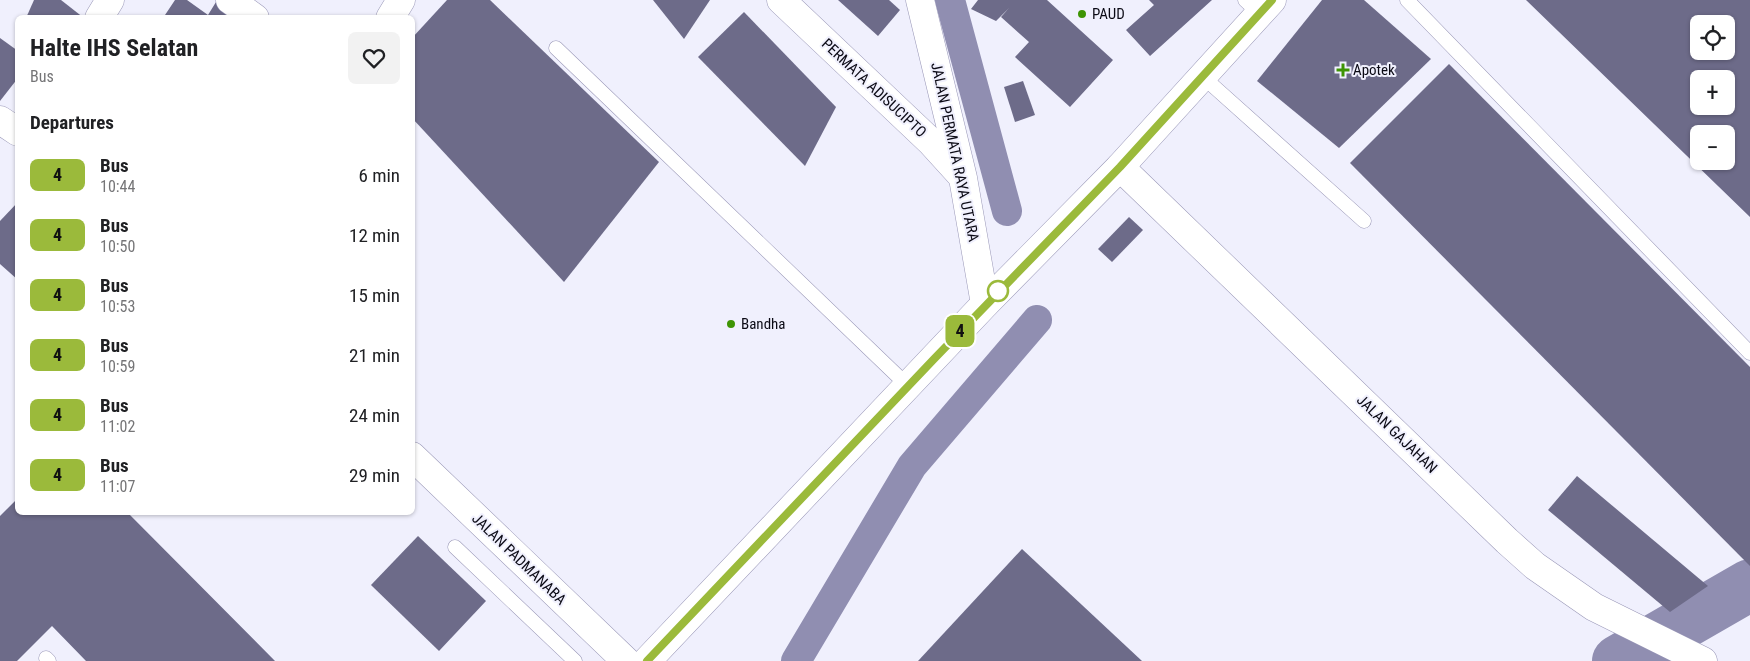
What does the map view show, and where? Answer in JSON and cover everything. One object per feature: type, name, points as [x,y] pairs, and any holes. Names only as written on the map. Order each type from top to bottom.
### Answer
[{"type":"main road","points":[[101,15],[110,0]]},
{"type":"main road","points":[[230,0],[251,15]]},
{"type":"main road","points":[[392,15],[401,0]]},
{"type":"main road","name":"PERMATA ADISUCIPTO","points":[[781,0],[931,142],[964,178]]},
{"type":"main road","name":"JALAN PERMATA RAYA UTARA","points":[[920,0],[964,178],[986,304]]},
{"type":"main road","points":[[647,661],[986,304],[1120,167],[1202,76],[1259,4]]},
{"type":"main road","points":[[0,120],[15,130]]},
{"type":"main road","name":"JALAN GAJAHAN","points":[[1120,167],[1506,541],[1570,591],[1632,626],[1693,656]]},
{"type":"main road","name":"JALAN PADMANABA","points":[[415,459],[626,661]]},
{"type":"lane","points":[[1406,0],[1750,353]]},
{"type":"lane","points":[[556,48],[908,386]]},
{"type":"lane","points":[[1202,76],[1364,221]]},
{"type":"lane","points":[[455,547],[575,661]]},
{"type":"building","points":[[34,0],[61,0],[80,15],[27,15]]},
{"type":"building","points":[[175,0],[187,0],[208,15],[165,15]]},
{"type":"building","points":[[447,0],[490,0],[659,162],[564,282],[415,121],[415,35]]},
{"type":"building","points":[[653,0],[710,0],[684,39]]},
{"type":"building","points":[[838,0],[889,0],[900,10],[878,36]]},
{"type":"building","points":[[978,0],[1047,0],[1113,60],[1070,107],[1015,57],[1029,42],[1001,17],[1009,8],[996,21],[971,9]]},
{"type":"building","points":[[1149,0],[1212,0],[1150,56],[1126,30],[1154,5]]},
{"type":"building","name":"Apotek","points":[[1322,0],[1364,0],[1431,59],[1339,148],[1257,81]]},
{"type":"building","points":[[1526,0],[1750,0],[1750,217],[1701,170],[1735,170],[1735,125],[1690,125],[1690,159]]},
{"type":"building","points":[[216,2],[235,15],[208,15]]},
{"type":"building","points":[[744,12],[836,107],[805,166],[698,57]]},
{"type":"building","points":[[0,38],[15,49],[15,82],[0,101]]},
{"type":"building","points":[[1449,64],[1750,367],[1750,566],[1350,163]]},
{"type":"building","points":[[1023,81],[1035,115],[1015,122],[1004,87]]},
{"type":"building","points":[[15,205],[15,277],[0,264],[0,221]]},
{"type":"building","points":[[1129,217],[1143,230],[1112,262],[1098,249]]},
{"type":"building","points":[[1577,476],[1708,586],[1670,612],[1548,510]]},
{"type":"building","points":[[15,501],[15,515],[130,515],[275,661],[86,661],[52,626],[17,661],[0,661],[0,516]]},
{"type":"building","points":[[418,536],[486,601],[439,651],[371,585]]},
{"type":"building","points":[[1022,549],[1142,661],[918,661]]},
{"type":"waterway","points":[[950,0],[1007,211]]},
{"type":"waterway","points":[[796,661],[912,466],[1037,320]]},
{"type":"waterway","points":[[1618,661],[1750,585]]},
{"type":"bus line","name":"4","points":[[647,661],[986,304],[1120,167],[1272,0]]},
{"type":"place","name":"PAUD","points":[[1082,14]]},
{"type":"place","name":"Apotek","points":[[1343,70]]},
{"type":"place","name":"Bandha","points":[[731,324]]}]
